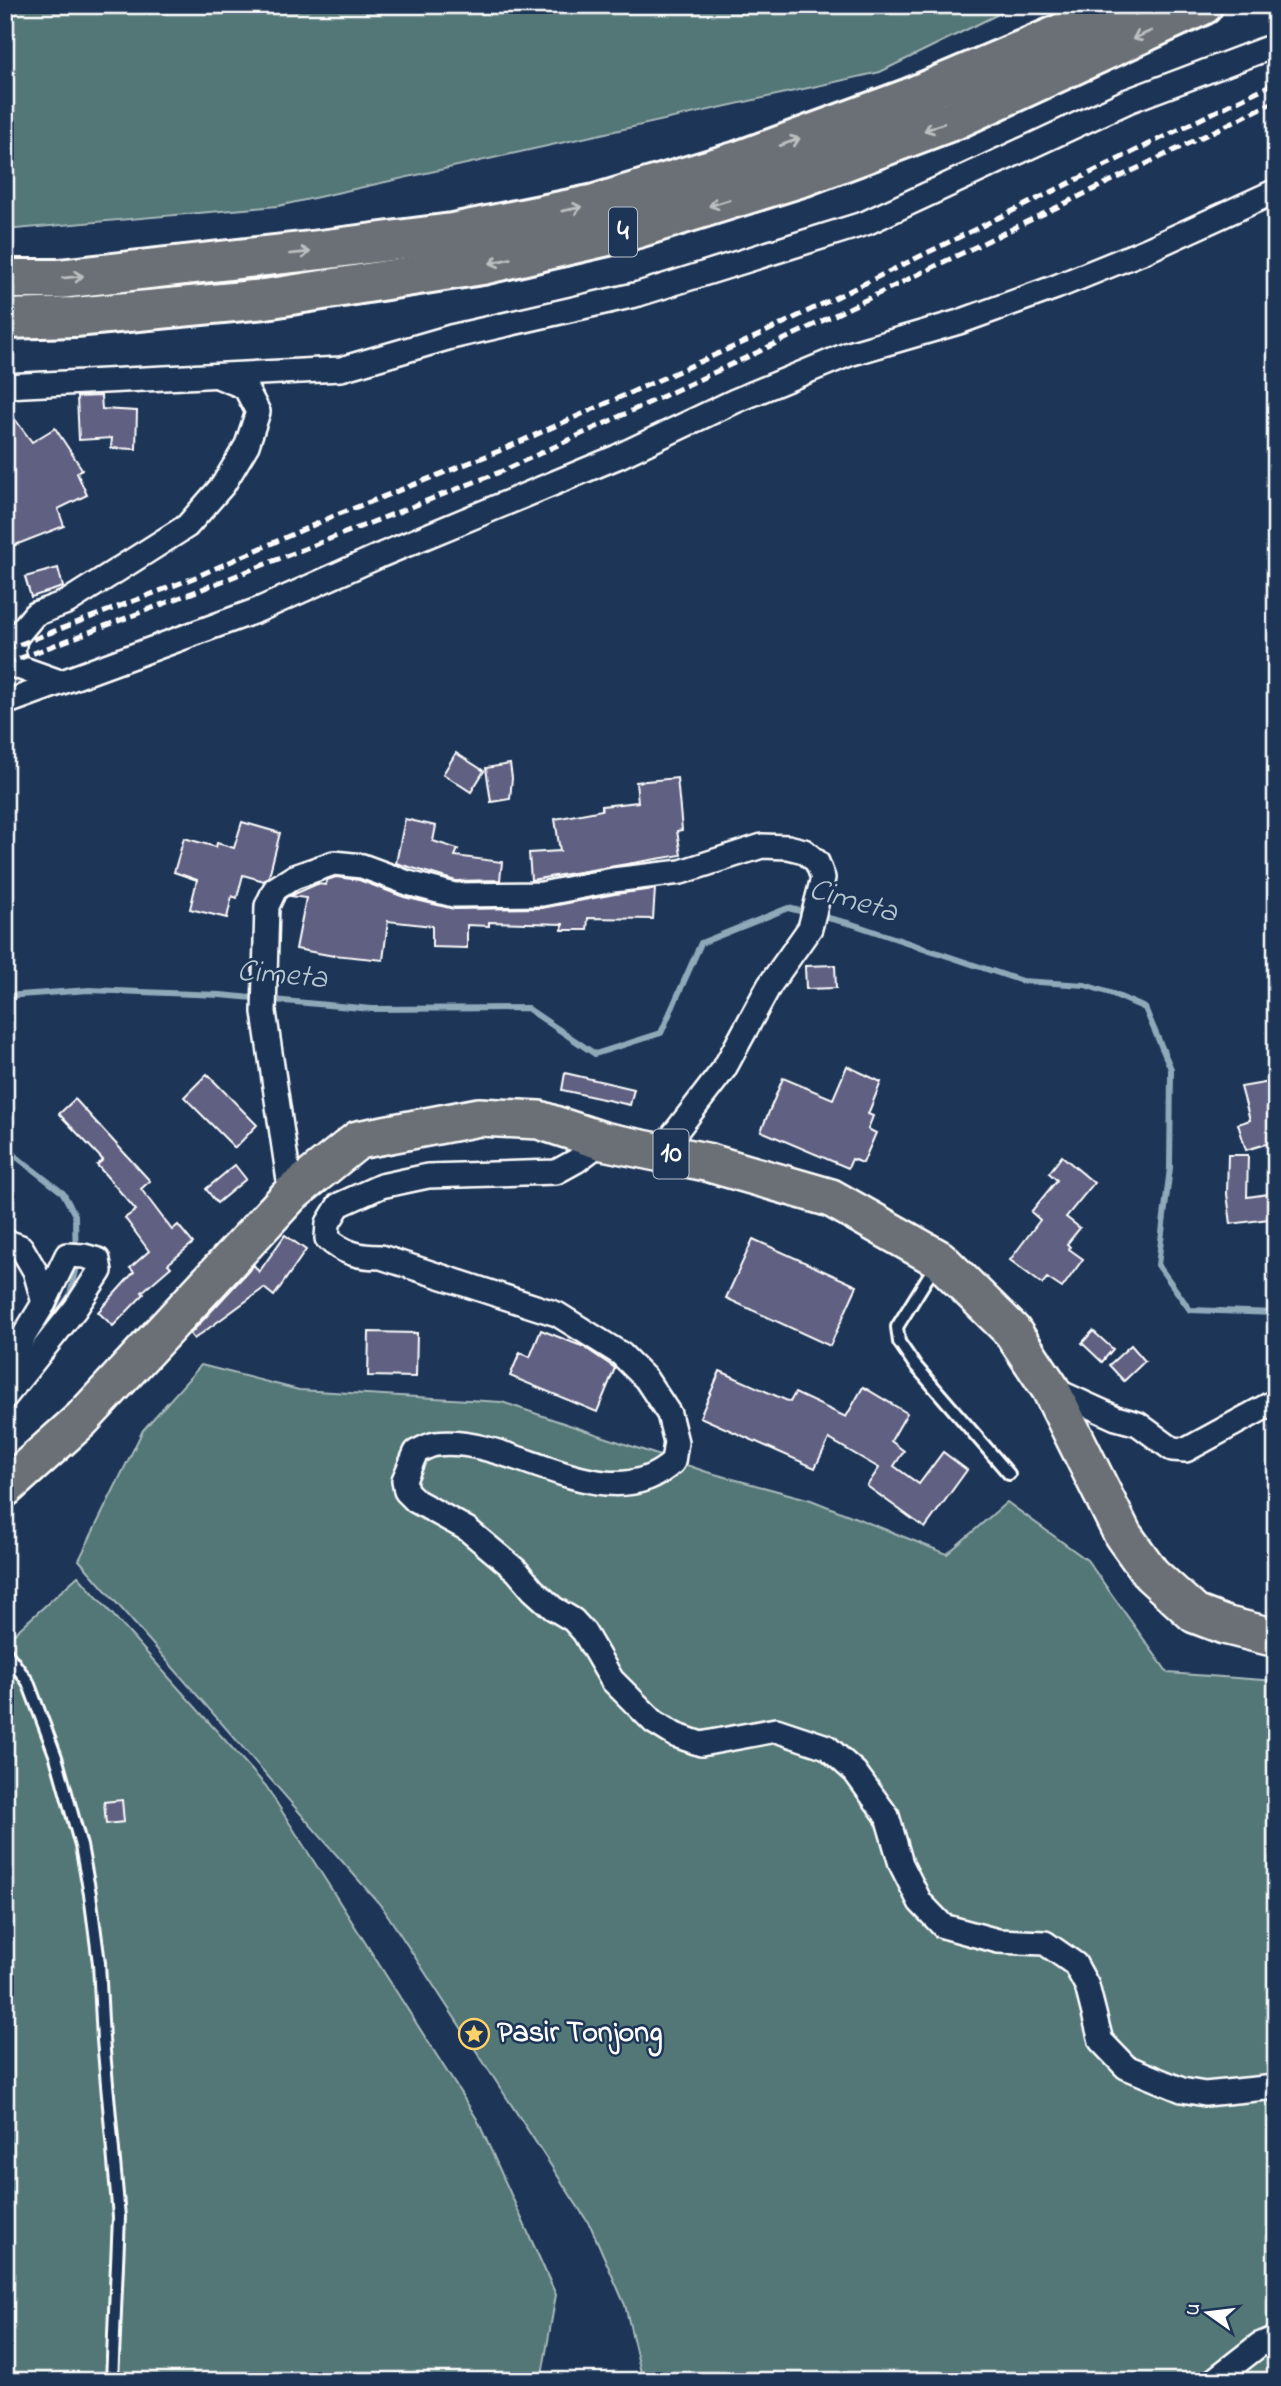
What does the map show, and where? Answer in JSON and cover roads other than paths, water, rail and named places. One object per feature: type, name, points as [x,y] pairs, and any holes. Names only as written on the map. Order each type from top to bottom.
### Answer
[{"type":"highway","name":"4","points":[[5,279],[59,279],[320,250],[452,233],[595,204],[738,161],[907,99],[1056,36],[1119,5]]},
{"type":"highway","name":"4","points":[[5,318],[75,317],[265,299],[482,265],[625,232],[805,176],[954,120],[1203,5]]},
{"type":"highway","name":"10","points":[[5,1488],[82,1419],[291,1194],[358,1140],[479,1117],[539,1120],[603,1141],[706,1162],[831,1198],[939,1259],[1012,1331],[1050,1388],[1123,1535],[1151,1574],[1195,1614],[1224,1625],[1268,1636],[1276,1635]]},
{"type":"street","points":[[5,386],[341,369],[452,337],[639,294],[866,223],[1128,101],[1276,45]]},
{"type":"street","points":[[5,703],[258,610],[379,556],[617,457],[735,401],[849,354],[959,322],[1056,288],[1276,191]]},
{"type":"street","points":[[60,682],[18,667],[13,652],[15,638],[35,614],[67,601],[187,526],[223,485],[247,445],[258,412],[245,387],[217,375]]},
{"type":"street","points":[[291,1194],[264,1012],[267,906],[275,889],[294,877],[334,863],[362,866],[408,883],[454,895],[542,894],[612,880],[681,872],[762,846],[804,851],[817,862],[822,878],[810,928],[769,986],[724,1069],[661,1152]]},
{"type":"street","points":[[603,1141],[556,1172],[428,1176],[381,1186],[339,1205],[328,1223],[327,1238],[337,1247],[359,1257],[382,1257],[556,1314],[621,1354],[646,1379],[668,1414],[676,1442],[673,1462],[650,1479],[615,1484],[566,1475],[501,1452],[453,1443],[433,1444],[416,1452],[404,1480],[406,1491],[416,1501],[467,1529],[517,1571],[553,1608],[573,1620],[584,1632],[612,1680],[654,1722],[675,1735],[701,1744],[776,1730],[827,1747],[855,1772],[887,1816],[901,1864],[920,1902],[943,1926],[998,1941],[1045,1942],[1074,1964],[1087,1986],[1101,2041],[1126,2067],[1182,2090],[1205,2095],[1276,2087]]},
{"type":"street","points":[[5,1241],[21,1247],[35,1270],[44,1303]]},
{"type":"street","points":[[5,1367],[75,1255],[98,1260],[100,1271],[75,1309],[5,1397]]},
{"type":"street","points":[[1050,1388],[1116,1418],[1139,1424],[1172,1449],[1186,1450],[1276,1401]]},
{"type":"street","points":[[1213,2381],[1259,2345],[1276,2338]]},
{"type":"lane","points":[[939,1259],[897,1326],[899,1342],[914,1364],[1009,1474]]},
{"type":"lane","points":[[5,1651],[28,1682],[56,1757],[81,1846],[90,1894],[99,1963],[119,2217],[112,2381]]},
{"type":"waterway","name":"Cimeta","points":[[5,996],[89,990],[220,995],[372,1009],[527,1008],[595,1054],[661,1033],[701,943],[788,908],[852,924],[1022,981],[1085,985],[1145,1008],[1171,1069],[1170,1168],[1158,1265],[1190,1310],[1276,1313]]},
{"type":"waterway","name":"Cimeta","points":[[5,1148],[63,1193],[75,1215],[76,1271],[70,1295],[53,1319]]},
{"type":"railway","points":[[5,650],[191,579],[334,516],[499,451],[751,339],[1276,82]]},
{"type":"railway","points":[[5,664],[500,472],[756,353],[1276,101]]},
{"type":"place","name":"Pasir Tonjong","points":[[474,2034]]}]
